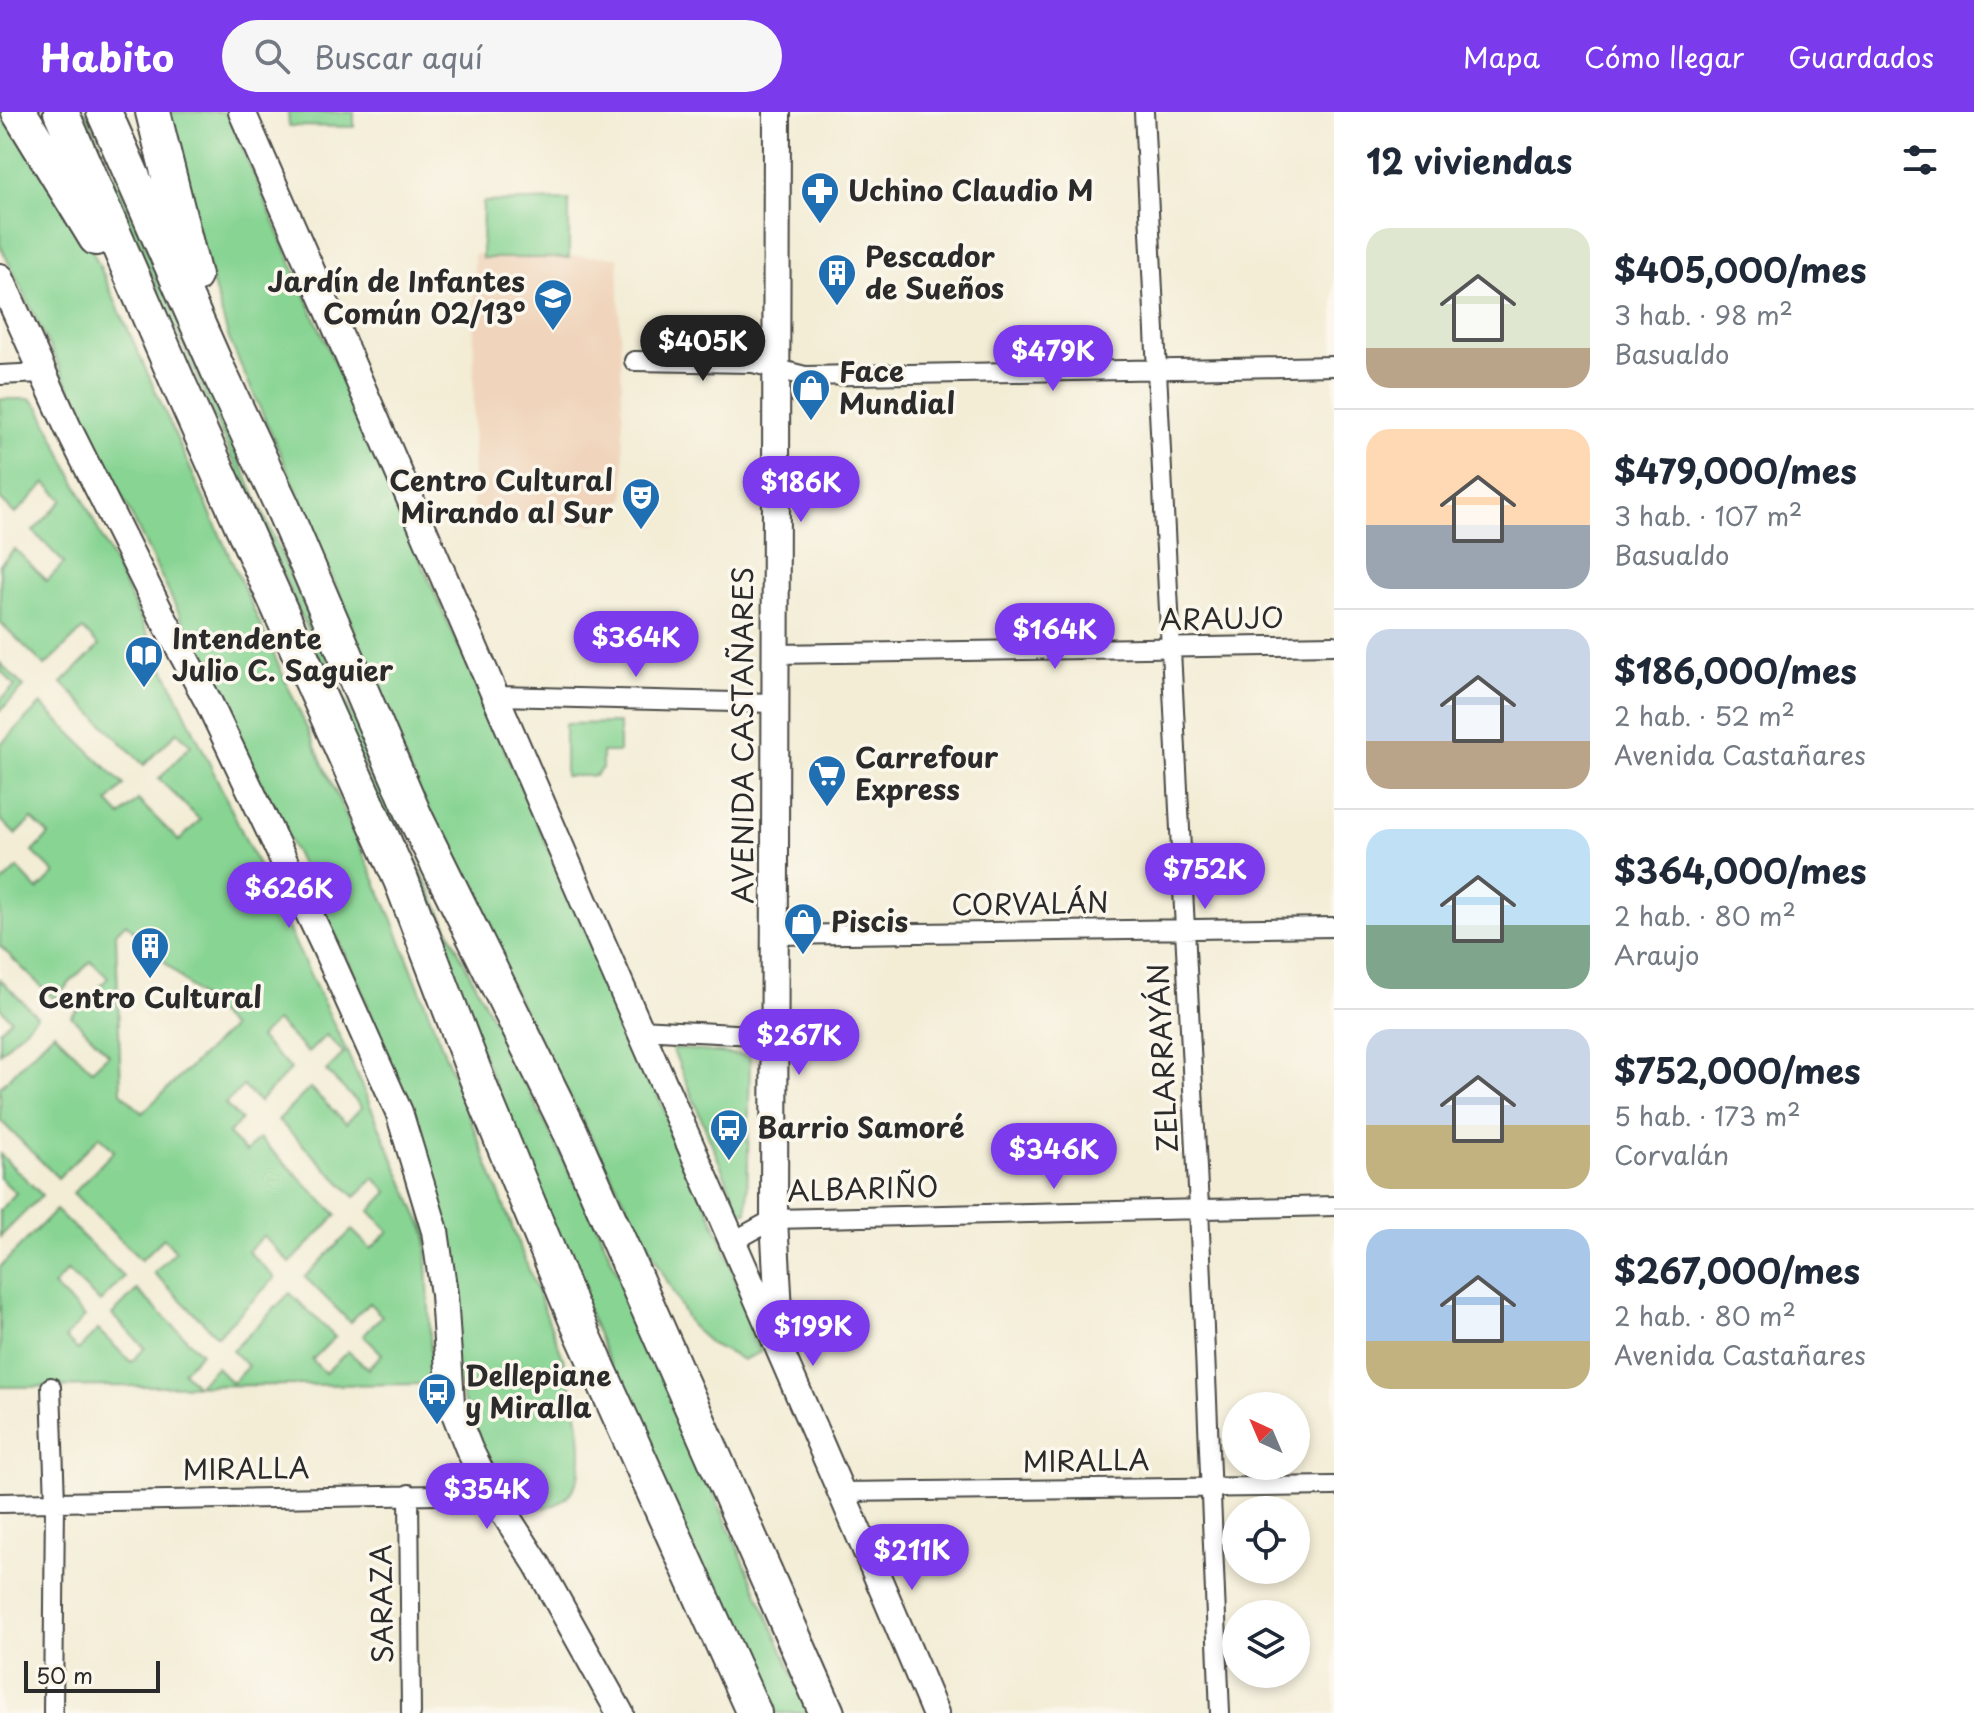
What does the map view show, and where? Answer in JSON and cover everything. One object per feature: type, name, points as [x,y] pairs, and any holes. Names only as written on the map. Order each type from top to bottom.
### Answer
[{"type":"highway","points":[[19,112],[177,380]]},
{"type":"highway","points":[[61,112],[177,380],[401,880],[482,1092],[576,1319],[754,1713]]},
{"type":"highway","points":[[104,112],[282,506],[415,817],[584,1161],[827,1713]]},
{"type":"highway","points":[[153,112],[218,370]]},
{"type":"street","points":[[242,112],[734,1241],[935,1713]]},
{"type":"street","name":"AVENIDA CASTAÑARES","points":[[777,112],[774,1219],[782,1358]]},
{"type":"street","name":"ZELARRAYÁN","points":[[1144,112],[1199,1208],[1220,1713]]},
{"type":"street","points":[[0,277],[41,373],[216,717],[399,1112],[435,1231],[444,1294],[451,1403],[469,1449],[492,1494],[523,1541],[620,1713]]},
{"type":"street","points":[[634,361],[753,363],[805,376],[1334,366]]},
{"type":"street","points":[[0,375],[41,373]]},
{"type":"street","name":"ARAUJO","points":[[776,654],[1334,645]]},
{"type":"street","points":[[495,696],[776,703]]},
{"type":"street","name":"CORVALÁN","points":[[775,935],[1334,927]]},
{"type":"street","points":[[640,1029],[774,1036]]},
{"type":"street","name":"ALBARIÑO","points":[[734,1241],[774,1219],[1334,1206]]},
{"type":"street","points":[[51,1387],[55,1502],[53,1713]]},
{"type":"street","name":"MIRALLA","points":[[840,1492],[1334,1486]]},
{"type":"street","name":"SARAZA","points":[[409,1494],[411,1713]]},
{"type":"street","name":"MIRALLA","points":[[0,1503],[492,1494]]},
{"type":"shaded area","points":[[474,254],[618,257],[625,499],[608,507],[600,524],[473,522]]},
{"type":"green space","points":[[0,112],[10,112],[90,245],[392,918],[562,1355],[573,1395],[581,1445],[580,1468],[574,1488],[561,1502],[533,1508],[509,1498],[498,1484],[470,1420],[456,1376],[392,1067],[361,988],[0,245]]},
{"type":"green space","points":[[80,112],[86,112],[415,858],[598,1228],[810,1713],[766,1713],[617,1381],[308,631]]},
{"type":"green space","points":[[163,112],[227,112],[376,460],[722,1240],[761,1352],[743,1360],[711,1344],[691,1326],[453,877],[301,500],[229,339]]},
{"type":"green space","points":[[288,112],[354,112],[354,127],[289,126]]},
{"type":"green space","points":[[569,200],[569,258],[482,258],[483,202]]},
{"type":"green space","points":[[0,399],[31,399],[40,408],[347,1052],[426,1234],[432,1384],[197,1386],[216,1367],[232,1383],[248,1366],[232,1351],[290,1293],[335,1337],[312,1360],[325,1373],[348,1351],[368,1369],[382,1354],[363,1335],[382,1316],[369,1303],[350,1322],[305,1277],[352,1230],[371,1249],[389,1231],[370,1211],[388,1192],[374,1178],[355,1197],[278,1120],[310,1088],[346,1123],[362,1107],[326,1071],[344,1053],[326,1035],[308,1053],[276,1021],[259,1038],[291,1069],[259,1102],[243,1086],[225,1104],[241,1120],[228,1134],[246,1152],[259,1138],[337,1215],[290,1263],[263,1236],[248,1251],[275,1278],[217,1336],[154,1273],[176,1251],[164,1238],[141,1260],[73,1193],[114,1151],[100,1136],[58,1178],[0,1120],[0,1087],[54,1032],[92,1070],[109,1054],[71,1016],[108,978],[91,961],[54,999],[0,946],[0,885],[17,868],[38,890],[55,873],[33,852],[49,835],[32,819],[16,835],[0,819],[0,745],[41,704],[124,785],[108,802],[121,816],[138,800],[179,841],[200,820],[159,779],[191,745],[177,732],[144,765],[62,683],[99,646],[83,629],[45,666],[0,622],[0,564],[15,549],[47,581],[64,563],[33,531],[63,500],[46,483],[15,514],[0,499]],"holes":[[[126,923],[231,1028],[142,1113],[121,1092],[116,933]]]},
{"type":"green space","points":[[0,663],[24,687],[0,711],[0,700],[15,686],[0,670]]},
{"type":"green space","points":[[619,723],[619,752],[602,752],[602,768],[595,776],[565,776],[565,724]]},
{"type":"green space","points":[[0,979],[37,1016],[0,1053],[0,1030],[11,1019],[0,1008]]},
{"type":"green space","points":[[672,1048],[750,1056],[747,1212],[740,1212]]},
{"type":"green space","points":[[0,1154],[42,1195],[0,1237],[0,1210],[16,1193],[0,1178]]},
{"type":"green space","points":[[56,1210],[124,1277],[100,1302],[67,1271],[53,1286],[85,1317],[65,1338],[78,1350],[98,1330],[131,1362],[145,1348],[112,1315],[137,1290],[201,1353],[183,1371],[197,1386],[0,1387],[0,1267]]},
{"type":"place","name":"Uchino Claudio M","points":[[820,225]]},
{"type":"place","name":"Pescador de Sueños","points":[[837,307]]},
{"type":"place","name":"Jardín de Infantes Común 02/13°","points":[[553,332]]},
{"type":"place","name":"Face Mundial","points":[[811,422]]},
{"type":"place","name":"Centro Cultural Mirando al Sur","points":[[641,531]]},
{"type":"place","name":"Intendente Julio C. Saguier","points":[[144,689]]},
{"type":"place","name":"Carrefour Express","points":[[827,808]]},
{"type":"place","name":"Piscis","points":[[803,956]]},
{"type":"place","name":"Centro Cultural","points":[[150,980]]},
{"type":"place","name":"Barrio Samoré","points":[[729,1162]]},
{"type":"place","name":"Dellepiane y Miralla","points":[[437,1426]]}]
